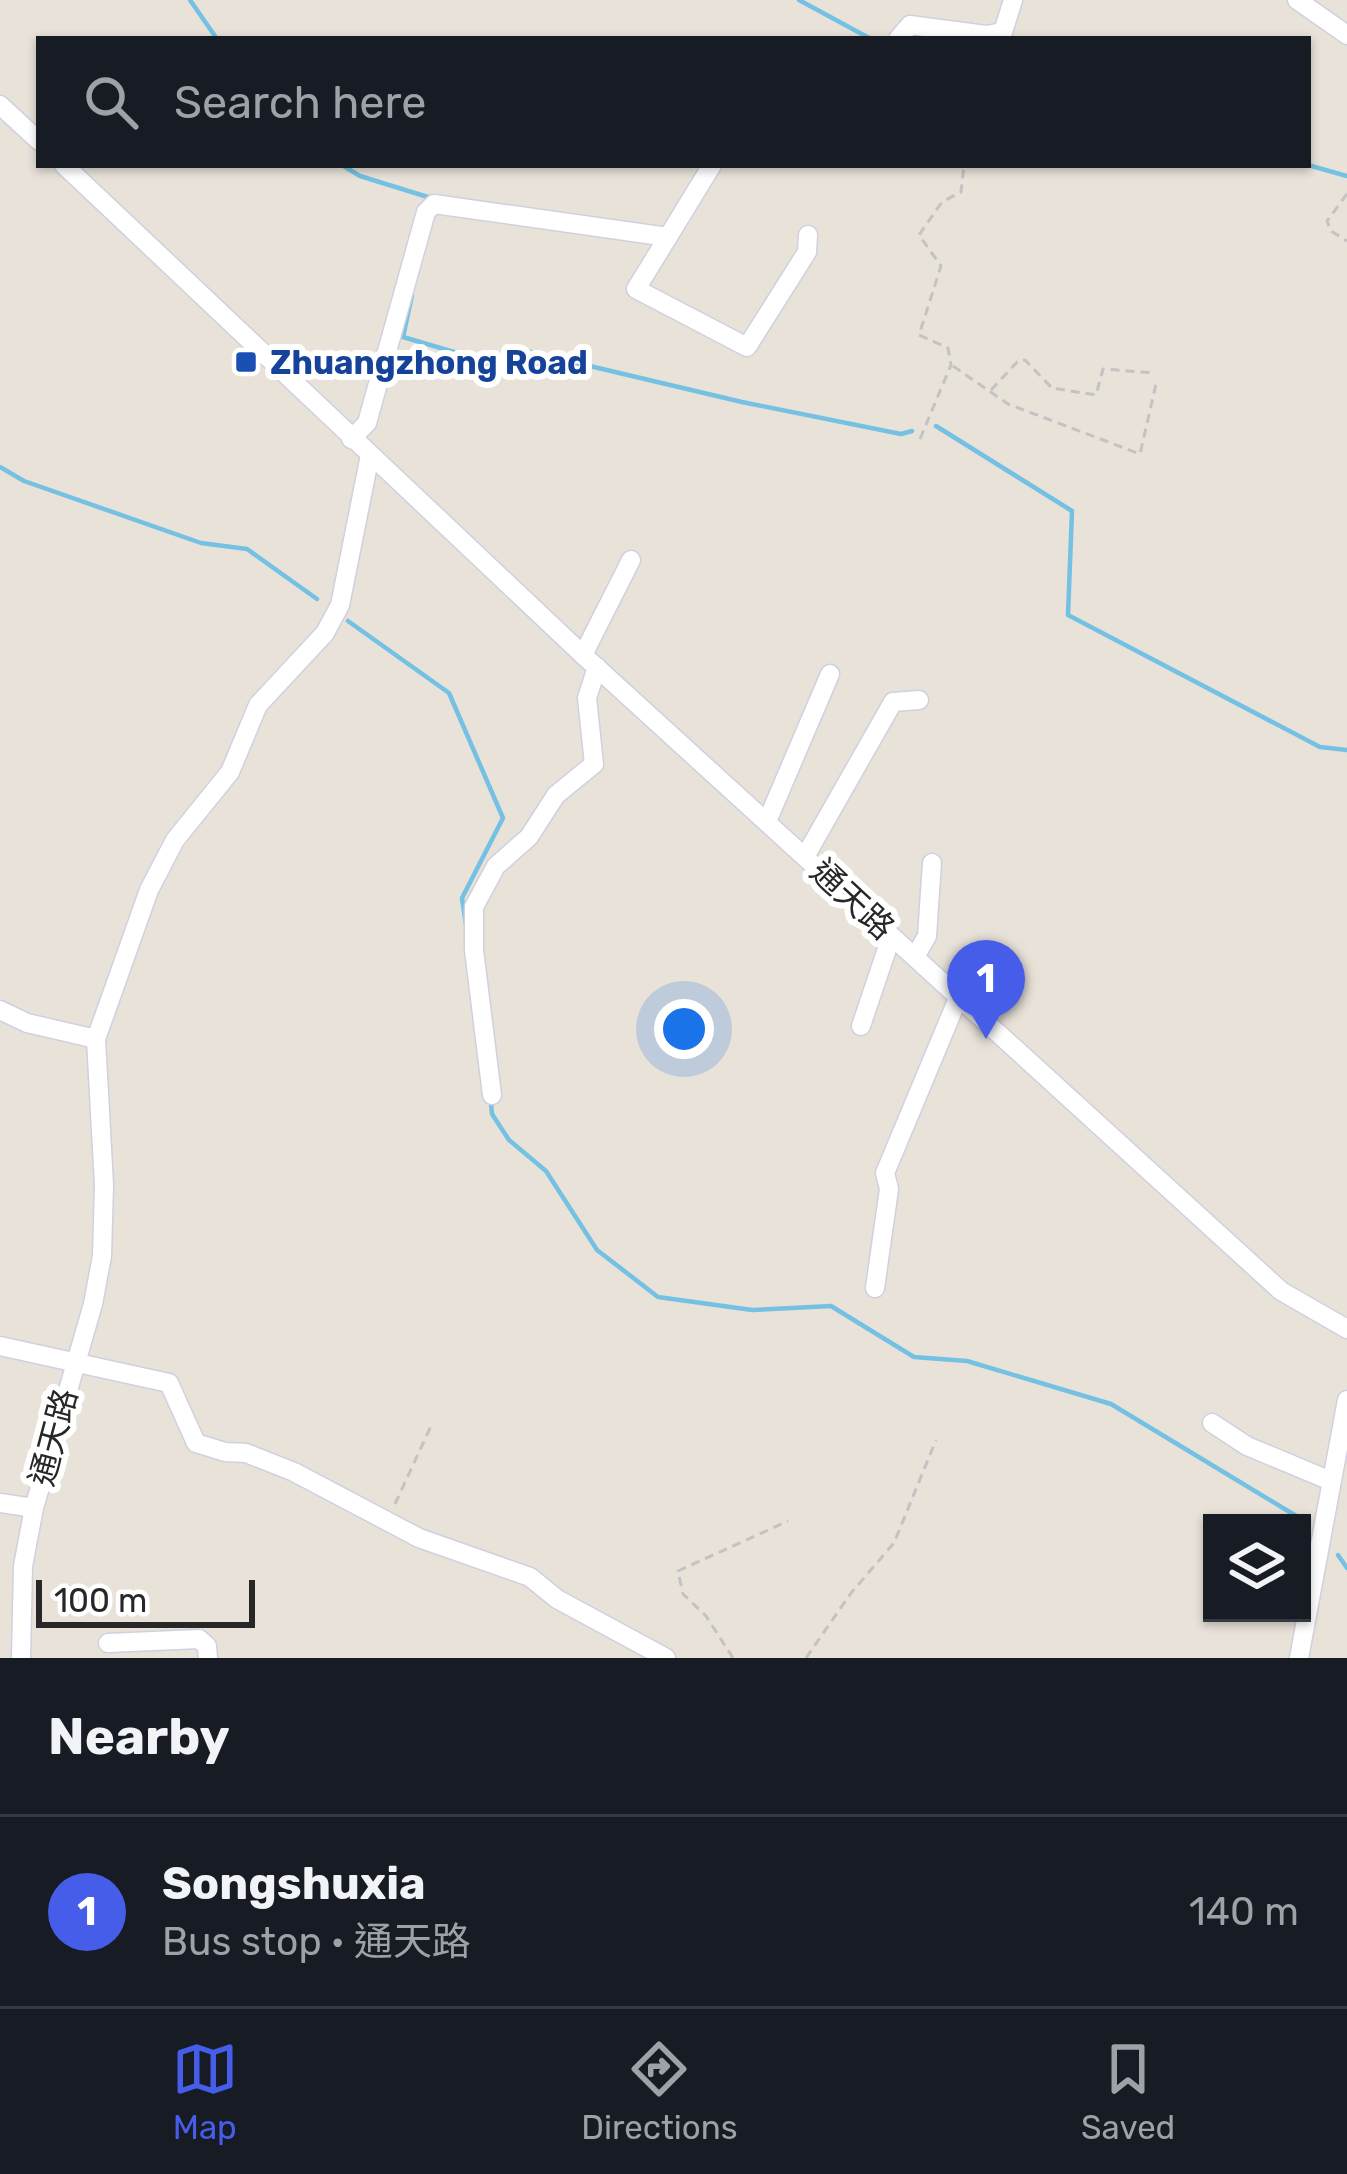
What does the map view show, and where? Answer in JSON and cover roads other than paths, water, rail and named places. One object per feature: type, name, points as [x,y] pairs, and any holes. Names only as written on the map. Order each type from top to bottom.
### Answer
[{"type":"street","points":[[901,36],[910,26],[986,35],[1003,32],[1013,0]]},
{"type":"street","points":[[1297,0],[1347,34]]},
{"type":"street","points":[[1322,19],[1334,0]]},
{"type":"street","points":[[0,104],[36,138]]},
{"type":"street","name":"通天路","points":[[67,168],[590,661],[1281,1291],[1347,1329]]},
{"type":"street","points":[[710,168],[636,289],[747,346],[807,252],[808,235]]},
{"type":"street","points":[[351,439],[368,423],[426,212],[434,204],[668,237]]},
{"type":"street","name":"通天路","points":[[21,1658],[22,1566],[102,1256],[104,1185],[96,1039],[149,890],[175,840],[230,772],[257,705],[325,633],[340,605],[370,455]]},
{"type":"street","points":[[492,1096],[475,950],[475,907],[496,866],[529,837],[556,795],[594,764],[587,698],[590,661],[631,560]]},
{"type":"street","points":[[768,819],[830,674]]},
{"type":"street","points":[[806,854],[893,702],[919,700]]},
{"type":"street","points":[[915,957],[927,936],[932,863]]},
{"type":"street","points":[[862,1026],[888,946],[888,932]]},
{"type":"street","points":[[875,1288],[889,1189],[885,1174],[959,996]]},
{"type":"street","points":[[0,1010],[27,1023],[96,1039]]},
{"type":"street","points":[[0,1346],[74,1360]]},
{"type":"street","name":"通天路","points":[[74,1360],[169,1383],[196,1443],[246,1453],[294,1472],[387,1522],[530,1577],[557,1599],[666,1658]]},
{"type":"street","points":[[1299,1658],[1347,1400]]},
{"type":"street","points":[[1212,1423],[1247,1446],[1330,1481]]},
{"type":"street","points":[[0,1502],[34,1508]]},
{"type":"street","points":[[108,1643],[199,1639],[207,1646],[208,1658]]},
{"type":"waterway","points":[[190,0],[215,36]]},
{"type":"waterway","points":[[799,0],[865,36]]},
{"type":"waterway","points":[[1311,166],[1347,176]]},
{"type":"waterway","points":[[347,168],[431,198]]},
{"type":"waterway","points":[[412,295],[403,337],[512,369],[522,350],[742,402],[901,434],[912,431]]},
{"type":"waterway","points":[[936,426],[1072,511],[1068,615],[1320,747],[1347,750]]},
{"type":"waterway","points":[[0,467],[24,481],[201,543],[247,549],[317,599]]},
{"type":"waterway","points":[[348,621],[449,693],[503,818],[462,898],[466,925]]},
{"type":"waterway","points":[[491,1103],[492,1114],[509,1140],[546,1171],[597,1250],[658,1297],[752,1310],[831,1306],[914,1357],[967,1361],[1111,1404],[1293,1514]]},
{"type":"waterway","points":[[1338,1555],[1347,1568]]},
{"type":"place","name":"Zhuangzhong Road","points":[[246,362]]},
{"type":"place","name":"Songshuxia","points":[[986,1039]]}]
